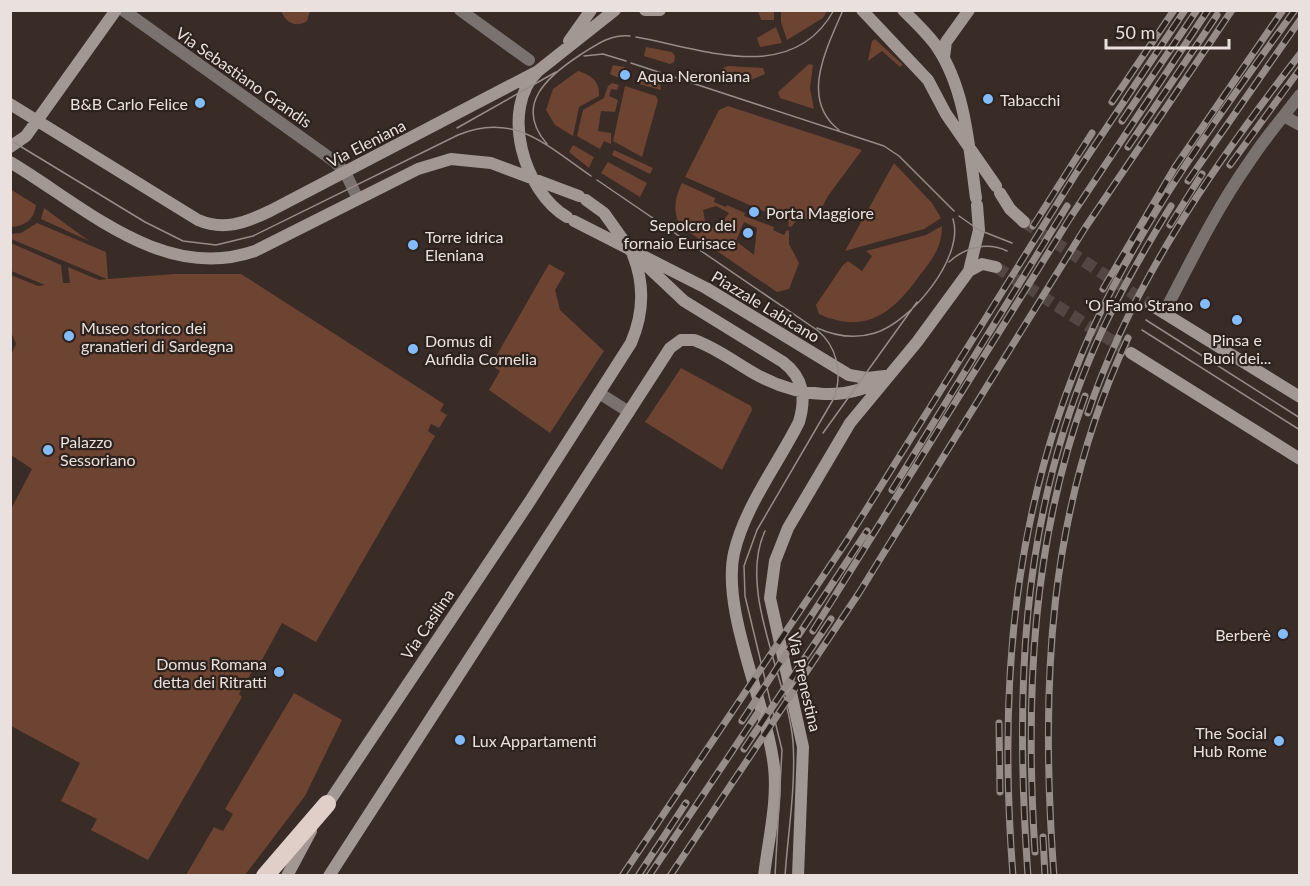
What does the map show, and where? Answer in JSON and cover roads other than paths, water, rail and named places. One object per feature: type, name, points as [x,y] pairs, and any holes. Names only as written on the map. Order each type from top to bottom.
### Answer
[{"type":"highway","points":[[265,876],[327,804]]},
{"type":"main road","points":[[10,147],[23,140],[116,10]]},
{"type":"main road","points":[[561,52],[591,10]]},
{"type":"main road","points":[[538,71],[615,10]]},
{"type":"main road","points":[[645,10],[660,10]]},
{"type":"main road","points":[[862,10],[928,80],[946,114],[1010,209],[1024,222]]},
{"type":"main road","points":[[329,876],[670,348],[686,340],[702,343],[769,381],[803,392],[835,394],[855,392],[887,376],[917,342],[969,271],[979,230],[977,201],[959,98],[944,58],[931,39],[903,10]]},
{"type":"main road","points":[[944,58],[946,42],[969,10]]},
{"type":"main road","name":"Via Eleniana","points":[[36,122],[205,223],[225,226],[244,222],[345,172],[538,71]]},
{"type":"main road","name":"Piazzale Labicano","points":[[538,71],[528,83],[521,110],[522,150],[530,176],[548,204],[570,219],[700,285],[844,372],[861,378],[887,376]]},
{"type":"main road","points":[[10,104],[36,122]]},
{"type":"main road","points":[[10,162],[125,236],[148,246],[205,258],[237,257],[255,251],[427,165],[451,159],[482,160],[530,176]]},
{"type":"main road","name":"Piazzale Labicano","points":[[530,176],[582,198],[609,219],[631,251],[684,301],[787,365],[798,377],[803,392]]},
{"type":"main road","name":"Via Casilina","points":[[287,876],[327,804],[631,343],[641,314],[640,277],[631,251]]},
{"type":"main road","points":[[969,271],[982,264],[996,267]]},
{"type":"main road","points":[[1151,305],[1299,397]]},
{"type":"main road","points":[[1131,353],[1299,459]]},
{"type":"main road","name":"Via Prenestina","points":[[798,876],[803,747],[773,612],[770,592],[773,568],[788,528],[827,460],[850,423],[887,376]]},
{"type":"main road","points":[[764,876],[774,768],[734,596],[732,571],[738,542],[748,516],[799,422],[803,392]]},
{"type":"street","name":"Via Sebastiano Grandis","points":[[123,10],[328,157],[345,172]]},
{"type":"street","points":[[460,10],[529,60]]},
{"type":"street","points":[[1164,313],[1199,243],[1224,201],[1250,160],[1299,95]]},
{"type":"street","points":[[1284,116],[1299,124]]},
{"type":"street","points":[[345,172],[358,199]]},
{"type":"street","points":[[599,393],[628,412]]},
{"type":"tunnel","points":[[1024,222],[1151,305]]},
{"type":"tunnel","points":[[996,267],[1131,353]]},
{"type":"tram line","points":[[636,37],[717,54],[745,57],[771,55],[795,48],[816,33],[834,10]]},
{"type":"tram line","points":[[839,130],[827,118],[820,104],[818,88],[824,56],[843,10]]},
{"type":"tram line","points":[[547,144],[537,130],[533,117],[534,104],[547,82],[568,63],[598,44],[610,38],[630,36]]},
{"type":"tram line","points":[[584,56],[603,54],[626,61]]},
{"type":"tram line","points":[[631,63],[884,146],[899,156],[954,211]]},
{"type":"tram line","points":[[457,128],[556,72]]},
{"type":"tram line","points":[[10,140],[145,222],[183,241],[216,245],[253,236],[458,135],[478,129],[496,127],[529,135],[591,176]]},
{"type":"tram line","points":[[597,180],[817,330],[824,336],[834,352],[838,370],[834,398],[757,530],[744,566],[745,596],[782,750],[775,876]]},
{"type":"tram line","points":[[959,216],[979,230],[1012,243]]},
{"type":"tram line","points":[[817,328],[838,335],[860,336],[889,327],[904,316],[919,302],[943,269],[955,234],[953,219]]},
{"type":"tram line","points":[[949,262],[976,247],[992,247],[1007,251]]},
{"type":"tram line","points":[[823,433],[917,302]]},
{"type":"tram line","points":[[1146,320],[1300,418]]},
{"type":"tram line","points":[[1142,330],[1300,430]]},
{"type":"tram line","points":[[765,531],[758,555],[757,580],[760,608],[789,717],[794,759],[785,876]]},
{"type":"railway","points":[[1112,102],[1174,10]]},
{"type":"railway","points":[[622,876],[846,542],[1077,172],[1185,10]]},
{"type":"railway","points":[[1122,121],[1197,10]]},
{"type":"railway","points":[[813,631],[1070,218],[1208,10]]},
{"type":"railway","points":[[670,876],[859,593],[1085,228],[1232,10]]},
{"type":"railway","points":[[1103,289],[1175,167],[1283,10]]},
{"type":"railway","points":[[1013,876],[1008,734],[1017,596],[1029,528],[1045,461],[1066,394],[1093,328],[1136,245],[1186,164],[1295,10]]},
{"type":"railway","points":[[1128,147],[1217,15]]},
{"type":"railway","points":[[1188,181],[1300,20]]},
{"type":"railway","points":[[1088,413],[1106,364],[1152,270],[1238,137],[1300,54]]},
{"type":"railway","points":[[1230,165],[1300,69]]},
{"type":"railway","points":[[1033,226],[1092,133]]},
{"type":"railway","points":[[1170,225],[1202,174]]},
{"type":"railway","points":[[892,490],[1067,206]]},
{"type":"railway","points":[[1028,876],[1022,743],[1023,678],[1036,549],[1049,485],[1067,421],[1090,358],[1128,280],[1171,206]]},
{"type":"railway","points":[[1054,876],[1048,737],[1055,601],[1065,535],[1080,468],[1101,403],[1128,338]]},
{"type":"railway","points":[[1035,852],[1031,736],[1036,621],[1053,507],[1067,451],[1085,396]]},
{"type":"railway","points":[[742,721],[867,531]]},
{"type":"railway","points":[[744,749],[831,619]]},
{"type":"railway","points":[[649,876],[757,714]]},
{"type":"railway","points":[[999,723],[1000,792]]},
{"type":"railway","points":[[638,876],[686,803]]},
{"type":"railway","points":[[1043,837],[1045,876]]},
{"type":"place","name":"Aqua Neroniana","points":[[625,75]]},
{"type":"place","name":"Tabacchi","points":[[988,99]]},
{"type":"place","name":"B&B Carlo Felice","points":[[200,103]]},
{"type":"place","name":"Porta Maggiore","points":[[754,212]]},
{"type":"place","name":"Sepolcro del fornaio Eurisace","points":[[748,233]]},
{"type":"place","name":"Torre idrica Eleniana","points":[[413,245]]},
{"type":"place","name":"'O Famo Strano","points":[[1205,304]]},
{"type":"place","name":"Pinsa e Buoi dei...","points":[[1237,320]]},
{"type":"place","name":"Museo storico dei granatieri di Sardegna","points":[[69,336]]},
{"type":"place","name":"Domus di Aufidia Cornelia","points":[[413,349]]},
{"type":"place","name":"Palazzo Sessoriano","points":[[48,450]]},
{"type":"place","name":"Berberè","points":[[1283,634]]},
{"type":"place","name":"Domus Romana detta dei Ritratti","points":[[279,672]]},
{"type":"place","name":"Lux Appartamenti","points":[[460,740]]},
{"type":"place","name":"The Social Hub Rome","points":[[1279,741]]}]
